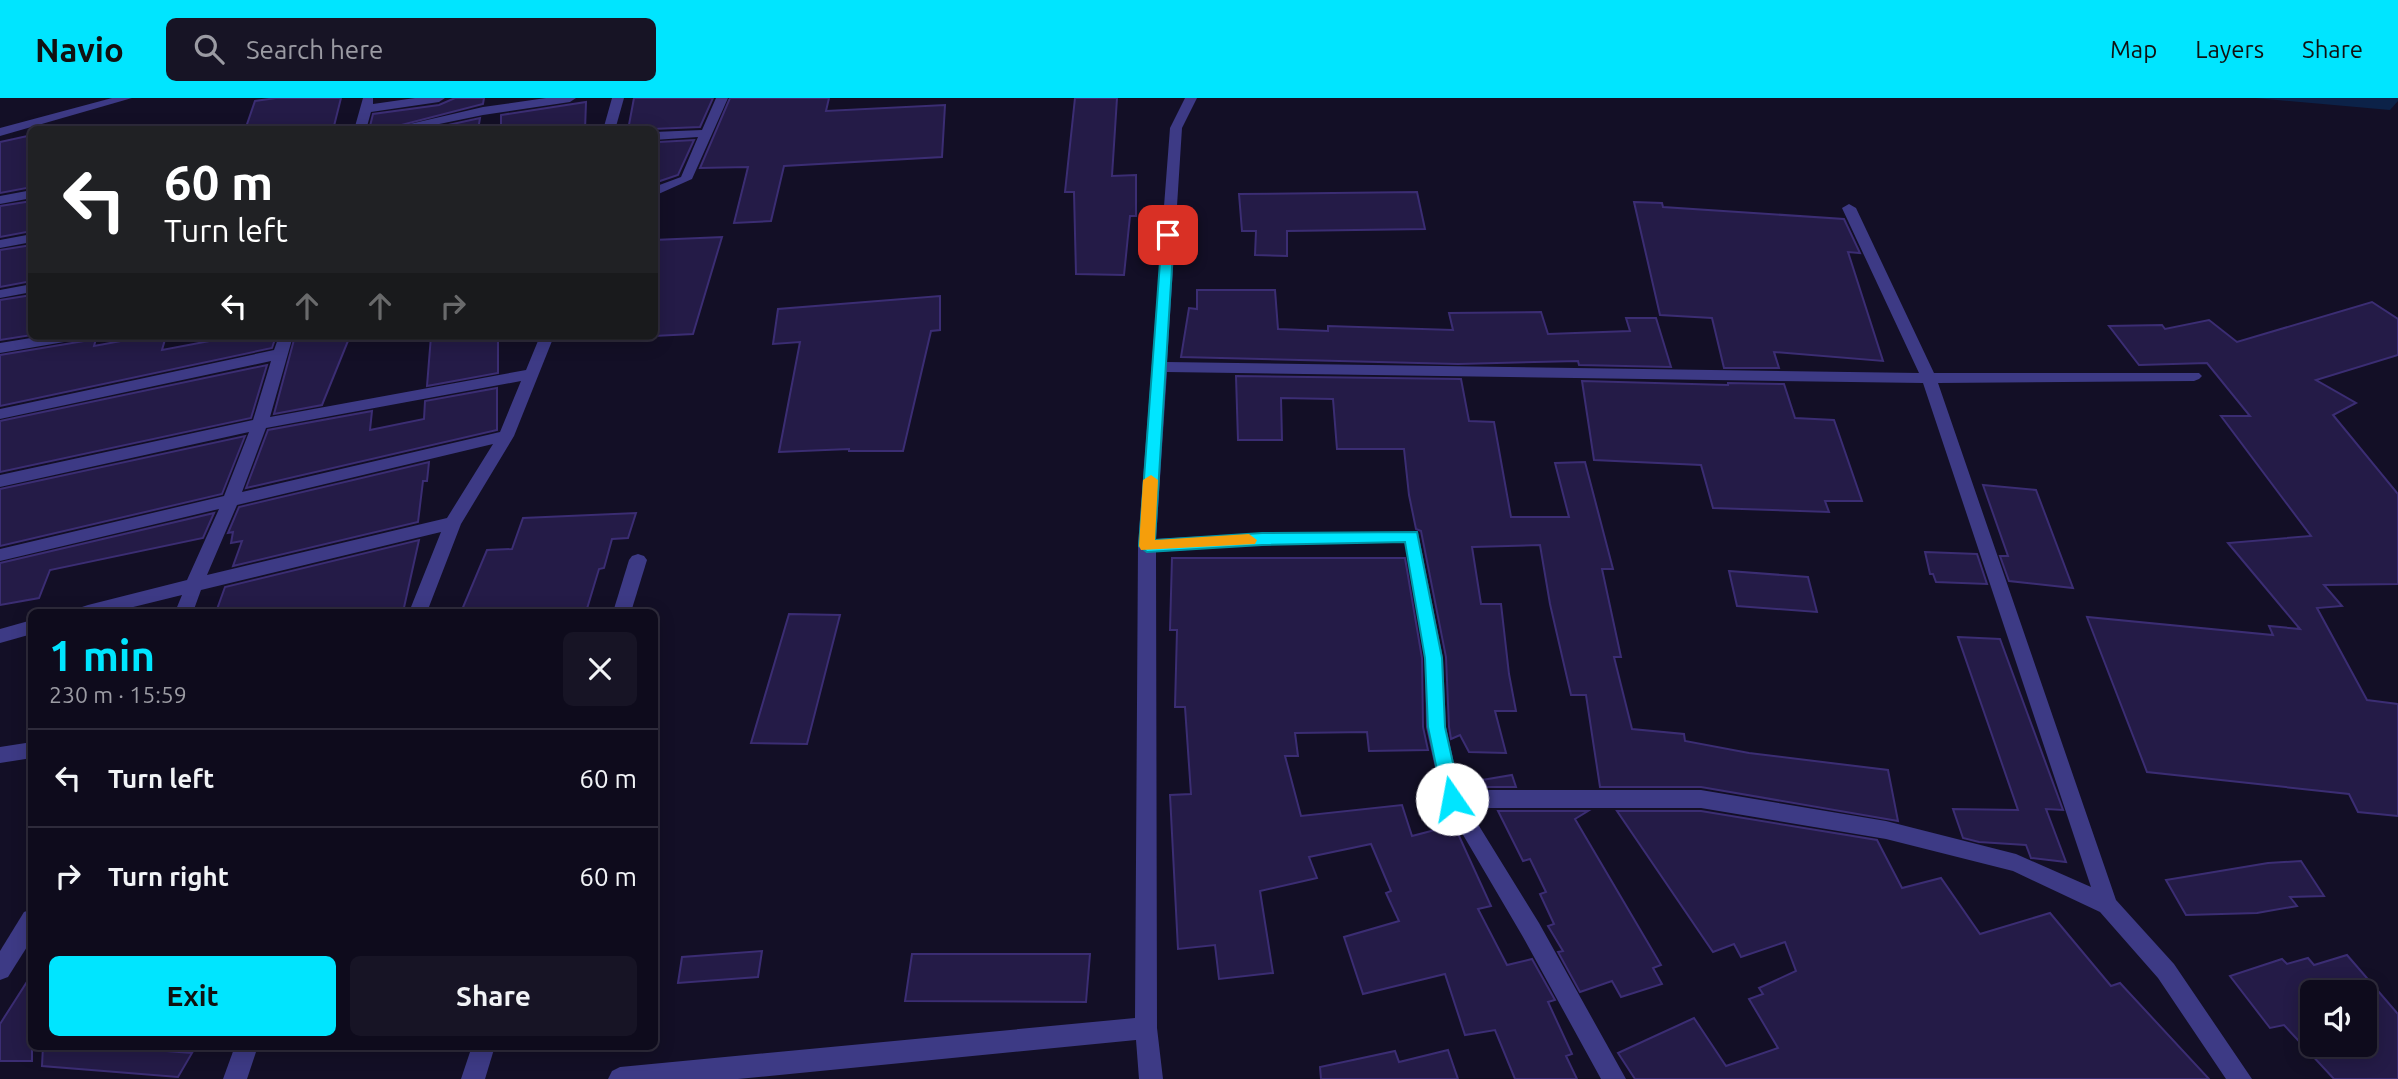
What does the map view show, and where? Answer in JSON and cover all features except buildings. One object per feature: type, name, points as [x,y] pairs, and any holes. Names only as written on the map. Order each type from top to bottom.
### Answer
[{"type":"street","points":[[0,132],[127,98]]},
{"type":"street","points":[[361,126],[367,104],[439,98]]},
{"type":"street","points":[[410,126],[570,98]]},
{"type":"street","points":[[610,126],[618,98]]},
{"type":"street","points":[[658,190],[686,180],[722,98]]},
{"type":"street","points":[[1151,1079],[1146,1027],[1147,546],[1176,128],[1191,98]]},
{"type":"street","points":[[658,136],[706,134]]},
{"type":"street","points":[[0,200],[28,195]]},
{"type":"street","points":[[1849,208],[1928,378],[2107,905],[2166,971],[2240,1079]]},
{"type":"street","points":[[0,244],[28,239]]},
{"type":"street","points":[[0,294],[28,289]]},
{"type":"street","points":[[0,348],[47,340]]},
{"type":"street","points":[[185,609],[260,424],[285,340]]},
{"type":"street","points":[[419,609],[453,523],[506,436],[545,340]]},
{"type":"street","points":[[0,414],[280,354]]},
{"type":"street","points":[[1158,367],[1928,378],[2194,376]]},
{"type":"street","points":[[0,481],[260,424],[530,374]]},
{"type":"street","points":[[0,555],[232,498],[506,436]]},
{"type":"street","points":[[100,609],[453,523]]},
{"type":"street","points":[[1147,546],[1262,539],[1412,536],[1434,658],[1436,727],[1452,799],[1531,930],[1614,1079]]},
{"type":"street","points":[[623,609],[638,560]]},
{"type":"street","points":[[0,636],[28,628]]},
{"type":"street","points":[[0,755],[28,751]]},
{"type":"street","points":[[1452,799],[1701,799],[1886,830],[2015,863],[2107,905]]},
{"type":"street","points":[[0,970],[28,925]]},
{"type":"street","points":[[620,1079],[1146,1027]]},
{"type":"street","points":[[235,1079],[246,1050]]},
{"type":"street","points":[[473,1079],[483,1050]]},
{"type":"water","points":[[2255,98],[2398,98],[2398,101],[2390,110]]},
{"type":"slow traffic","points":[[1151,480],[1147,546],[1249,540]]},
{"type":"route","points":[[1168,235],[1147,546],[1262,539],[1412,536],[1434,658],[1436,727],[1452,799]]}]
